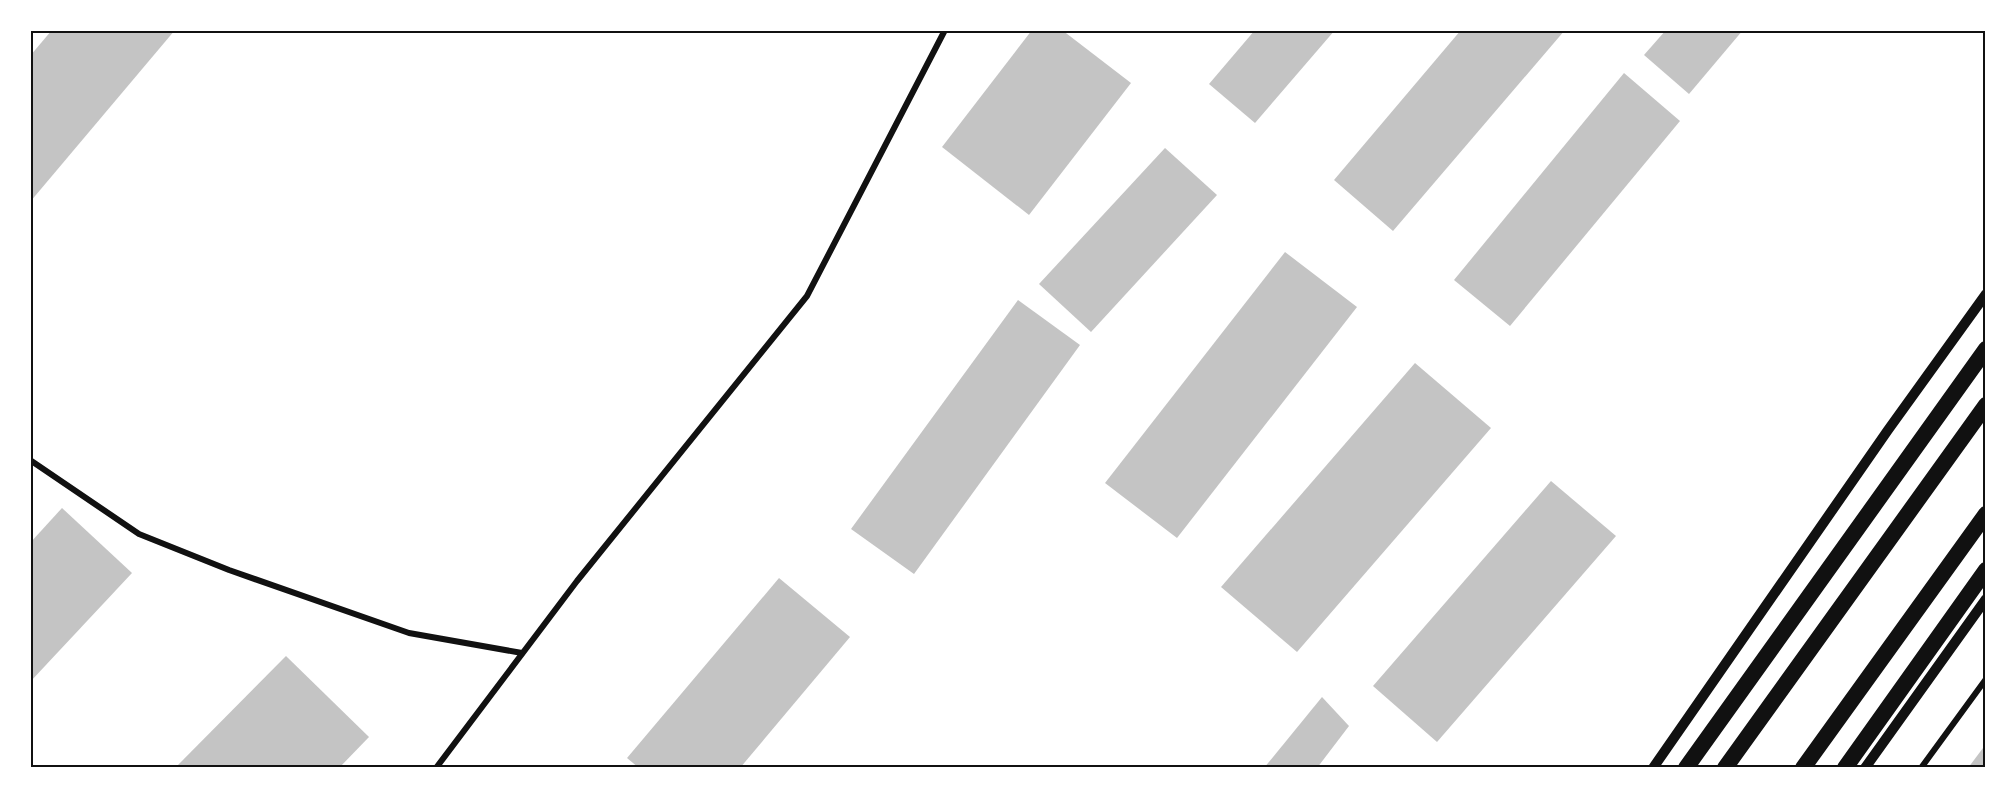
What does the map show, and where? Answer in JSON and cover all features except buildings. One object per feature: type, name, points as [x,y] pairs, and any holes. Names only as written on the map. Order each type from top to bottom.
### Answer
[{"type":"highway","points":[[1686,768],[1986,349]]},
{"type":"highway","points":[[1725,768],[1986,405]]},
{"type":"highway","points":[[1803,768],[1986,514]]},
{"type":"highway","points":[[1845,768],[1986,570]]},
{"type":"street","points":[[436,768],[522,652],[807,296],[945,30]]},
{"type":"street","points":[[1653,768],[1888,430],[1986,294]]},
{"type":"street","points":[[30,460],[138,534],[229,570],[409,633],[522,652]]},
{"type":"street","points":[[1865,768],[1986,599]]},
{"type":"street","points":[[1921,768],[1986,679]]}]
